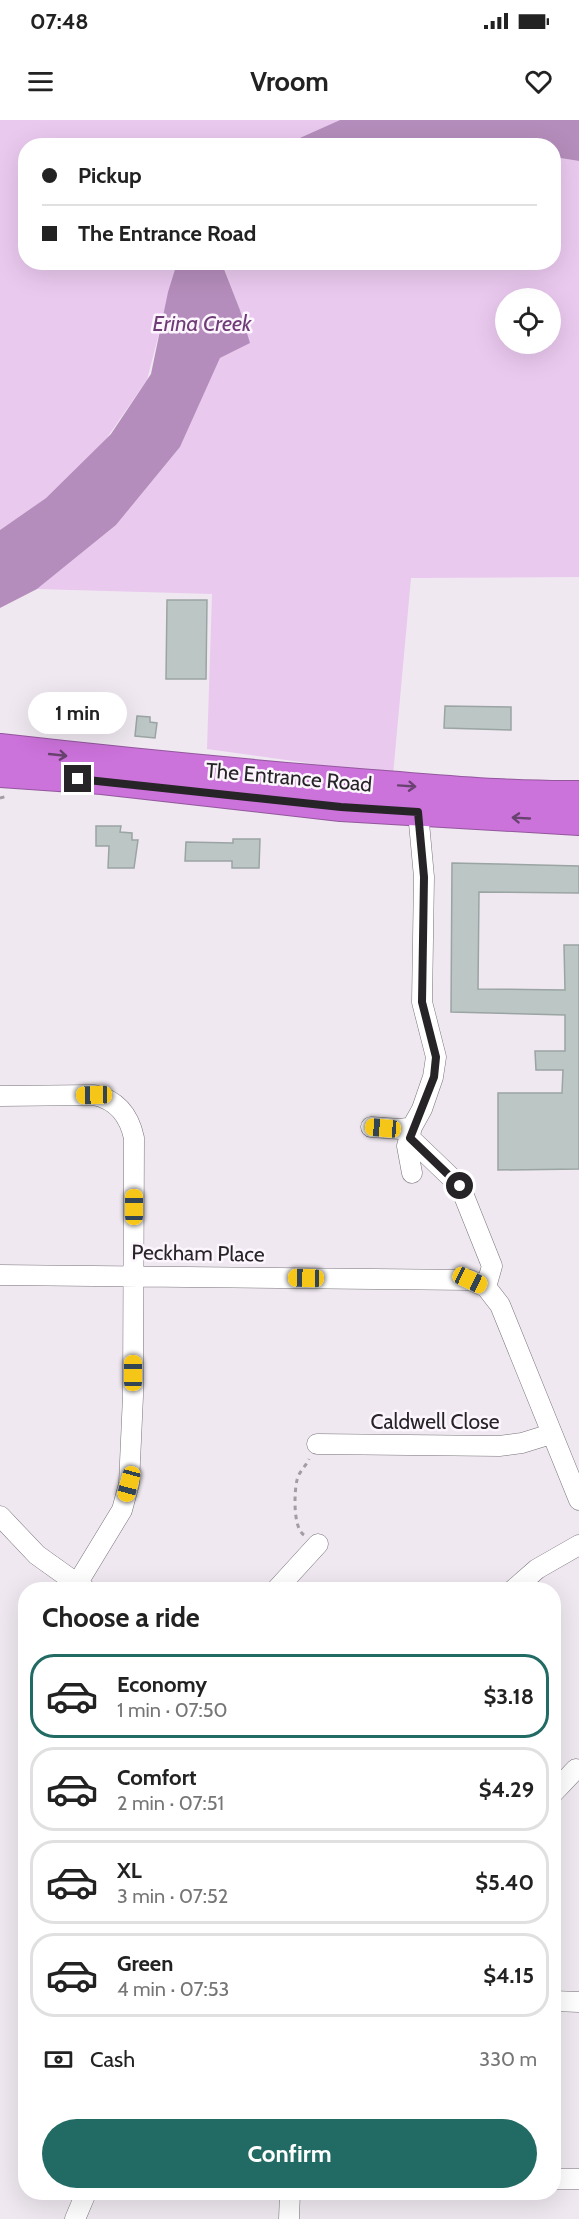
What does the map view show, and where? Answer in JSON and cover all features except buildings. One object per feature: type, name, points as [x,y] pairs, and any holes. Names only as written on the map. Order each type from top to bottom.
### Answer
[{"type":"highway","name":"The Entrance Road","points":[[0,748],[140,764],[344,782],[463,791],[579,795]]},
{"type":"highway","name":"The Entrance Road","points":[[7,776],[102,780],[341,807],[579,821]]},
{"type":"street","points":[[412,1173],[407,1146],[434,1077],[436,1057],[422,1002],[424,877],[418,812]]},
{"type":"street","points":[[0,1096],[94,1095],[106,1098],[121,1109],[130,1122],[134,1138],[133,1417],[129,1484],[122,1510],[85,1582]]},
{"type":"street","points":[[371,1127],[400,1129],[411,1133],[460,1186],[492,1266],[486,1287],[500,1305],[579,1500]]},
{"type":"street","name":"Peckham Place","points":[[0,1275],[470,1280],[486,1287]]},
{"type":"street","name":"Caldwell Close","points":[[317,1444],[500,1446],[522,1443],[551,1434]]},
{"type":"street","points":[[0,1516],[37,1555],[75,1582]]},
{"type":"street","points":[[283,1582],[318,1544]]},
{"type":"street","points":[[522,1582],[537,1569],[579,1545]]},
{"type":"street","points":[[561,1785],[576,1769]]},
{"type":"street","points":[[561,2001],[579,2002]]},
{"type":"street","points":[[561,2179],[579,2179]]},
{"type":"street","points":[[75,2219],[83,2200]]},
{"type":"street","points":[[289,2219],[290,2200]]},
{"type":"path","points":[[304,1468],[297,1478],[296,1524],[299,1532],[318,1544]]},
{"type":"shaded area","points":[[0,120],[340,120],[300,138],[18,138],[18,270],[175,270],[147,380],[106,439],[46,498],[0,530]]},
{"type":"shaded area","points":[[561,158],[579,161],[579,577],[411,578],[393,775],[207,749],[212,594],[37,589],[116,525],[180,447],[220,358],[249,343],[240,310],[225,270],[561,270]]},
{"type":"water","points":[[340,120],[579,120],[579,161],[561,158],[561,138],[300,138]]},
{"type":"water","name":"Erina Creek","points":[[175,270],[224,270],[250,343],[220,358],[180,447],[116,525],[37,589],[0,608],[0,530],[46,498],[111,434],[151,374]]},
{"type":"route","points":[[78,779],[341,807],[418,812],[424,877],[422,1002],[436,1057],[434,1077],[422,1110],[412,1127],[410,1138],[460,1186]]}]
